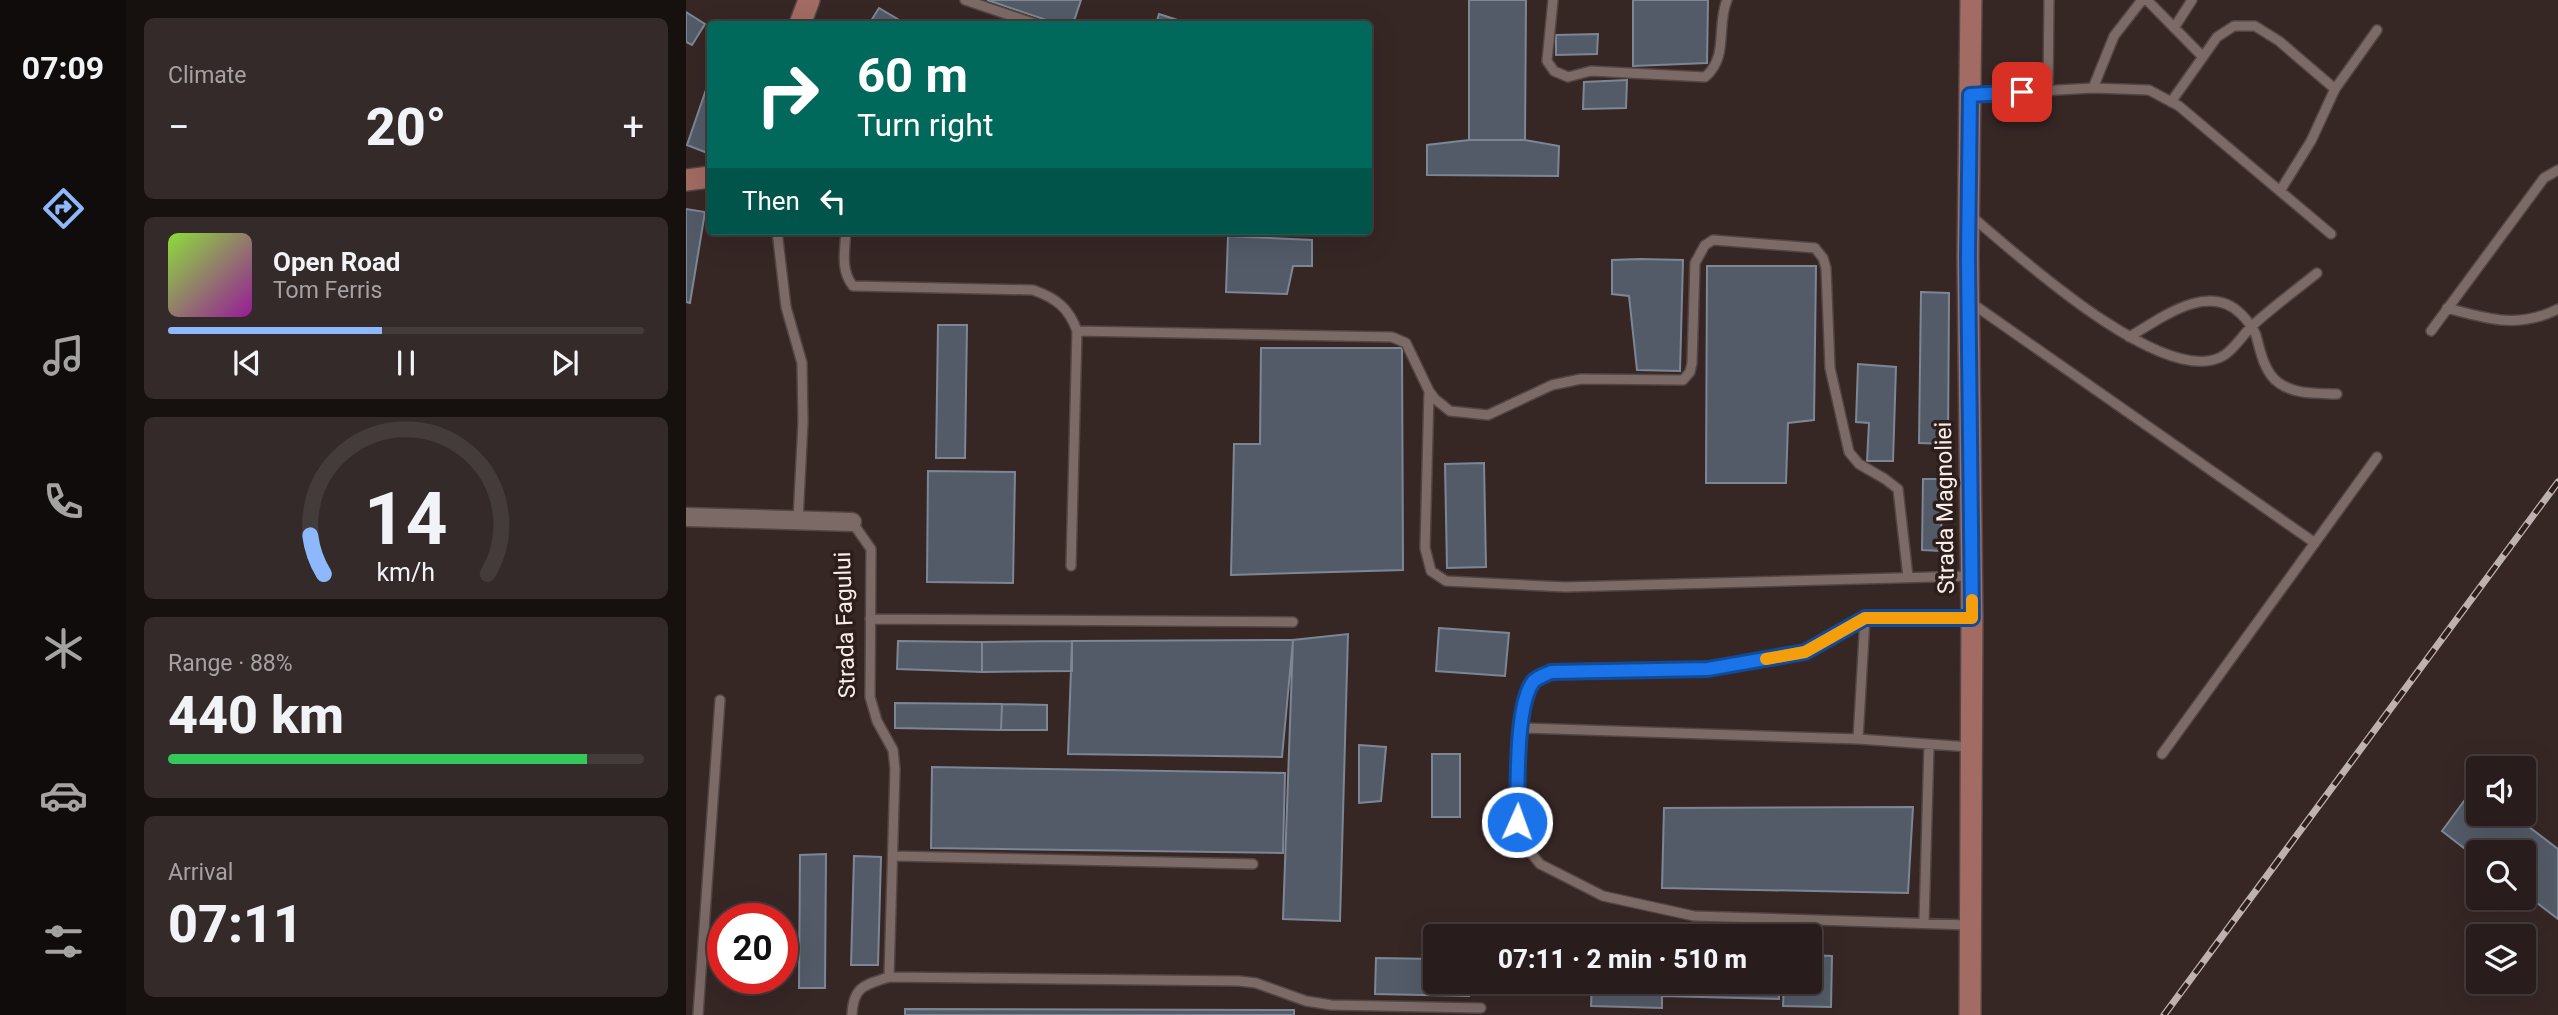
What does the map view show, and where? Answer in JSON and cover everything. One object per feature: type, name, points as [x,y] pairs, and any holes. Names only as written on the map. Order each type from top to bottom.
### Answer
[{"type":"main road","points":[[801,21],[809,0]]},
{"type":"main road","name":"Strada Magnoliei","points":[[1970,1015],[1972,576],[1968,214],[1971,0]]},
{"type":"main road","points":[[686,180],[707,177]]},
{"type":"street","name":"Strada Fagului","points":[[686,517],[852,522]]},
{"type":"lane","points":[[965,0],[1027,21]]},
{"type":"lane","points":[[1553,0],[1547,61],[1554,71],[1568,77],[1591,71],[1705,77],[1713,71],[1720,58],[1721,17],[1727,0]]},
{"type":"lane","points":[[2048,91],[2049,0]]},
{"type":"lane","points":[[2093,88],[2114,36],[2144,0],[2203,57]]},
{"type":"lane","points":[[2174,28],[2192,0]]},
{"type":"lane","points":[[2171,102],[2217,37],[2234,26],[2255,26],[2279,41],[2335,89]]},
{"type":"lane","points":[[2280,191],[2311,141],[2335,89],[2377,30]]},
{"type":"lane","points":[[1970,95],[2093,88],[2149,90],[2171,102],[2331,234]]},
{"type":"lane","points":[[2431,331],[2544,178],[2558,170]]},
{"type":"lane","points":[[1968,214],[2056,289],[2129,337],[2196,363],[2221,357],[2252,325],[2317,273]]},
{"type":"lane","points":[[777,235],[786,307],[802,363],[803,422],[798,520]]},
{"type":"lane","points":[[846,235],[844,266],[847,278],[853,286],[1033,290],[1050,296],[1072,315],[1077,331],[1071,566]]},
{"type":"lane","points":[[1077,331],[1392,337],[1406,343],[1435,400],[1450,411],[1488,415],[1552,385],[1581,379],[1683,380],[1690,372],[1692,363],[1695,263],[1705,245],[1713,240],[1815,248],[1823,258],[1826,268],[1830,368],[1849,452],[1859,464],[1898,489],[1908,577]]},
{"type":"lane","points":[[2129,337],[2183,307],[2210,299],[2235,309],[2252,325],[2264,363],[2277,383],[2301,393],[2337,394]]},
{"type":"lane","points":[[1968,301],[2315,543]]},
{"type":"lane","points":[[2447,308],[2494,321],[2521,321],[2558,309]]},
{"type":"lane","points":[[1429,391],[1425,548],[1431,571],[1446,581],[1565,587],[1972,576]]},
{"type":"lane","points":[[2162,754],[2377,457]]},
{"type":"lane","name":"Strada Fagului","points":[[852,522],[871,549],[870,697],[877,721],[892,750],[895,769],[889,977]]},
{"type":"lane","points":[[1971,925],[1694,916],[1603,895],[1540,864],[1523,843],[1517,822],[1525,694],[1534,679],[1551,672],[1708,669],[1805,652],[1865,618],[1972,618]]},
{"type":"lane","points":[[1858,738],[1865,618]]},
{"type":"lane","points":[[870,619],[1293,622]]},
{"type":"lane","points":[[698,1015],[720,701]]},
{"type":"lane","points":[[1521,728],[1858,738],[1972,748]]},
{"type":"lane","points":[[1924,923],[1929,745]]},
{"type":"lane","points":[[893,856],[1253,864]]},
{"type":"lane","points":[[852,1015],[856,993],[864,985],[889,977],[1239,981],[1306,1001],[1331,1005],[1481,1008]]},
{"type":"building","points":[[987,0],[1081,0],[1074,21],[1049,21]]},
{"type":"building","points":[[1469,0],[1526,0],[1525,140],[1469,140]]},
{"type":"building","points":[[1633,0],[1708,0],[1707,63],[1633,66]]},
{"type":"building","points":[[879,8],[901,21],[871,21]]},
{"type":"building","points":[[686,12],[705,24],[692,45],[686,42]]},
{"type":"building","points":[[1159,14],[1181,21],[1157,21]]},
{"type":"building","points":[[1598,34],[1597,54],[1556,55],[1556,35]]},
{"type":"building","points":[[1627,80],[1626,108],[1583,109],[1584,82]]},
{"type":"building","points":[[707,87],[707,153],[687,145]]},
{"type":"building","points":[[1469,140],[1525,140],[1559,146],[1558,176],[1427,175],[1427,145]]},
{"type":"building","points":[[686,209],[705,212],[690,303],[686,302]]},
{"type":"building","points":[[1228,236],[1312,240],[1312,266],[1293,266],[1287,294],[1226,292]]},
{"type":"building","points":[[1612,260],[1683,260],[1680,371],[1637,370],[1629,296],[1612,294]]},
{"type":"building","points":[[1707,266],[1816,266],[1814,420],[1788,423],[1786,483],[1706,483]]},
{"type":"building","points":[[1921,292],[1949,293],[1948,444],[1919,443]]},
{"type":"building","points":[[938,325],[967,325],[965,458],[936,458]]},
{"type":"building","points":[[1261,348],[1402,348],[1403,570],[1231,575],[1234,444],[1260,444]]},
{"type":"building","points":[[1858,364],[1896,367],[1893,461],[1867,461],[1869,423],[1856,422]]},
{"type":"building","points":[[1484,463],[1486,567],[1447,568],[1445,464]]},
{"type":"building","points":[[928,471],[1015,472],[1013,583],[927,582]]},
{"type":"building","points":[[1923,479],[1942,479],[1941,551],[1922,550]]},
{"type":"building","points":[[1439,628],[1509,633],[1505,676],[1436,671]]},
{"type":"building","points":[[1348,634],[1340,921],[1283,919],[1293,640]]},
{"type":"building","points":[[1293,640],[1282,757],[1068,754],[1072,641]]},
{"type":"building","points":[[898,641],[982,642],[982,672],[897,669]]},
{"type":"building","points":[[1072,641],[1072,671],[982,672],[982,642]]},
{"type":"building","points":[[895,703],[1002,704],[1001,730],[895,728]]},
{"type":"building","points":[[1002,704],[1047,705],[1047,730],[1001,730]]},
{"type":"building","points":[[1359,745],[1386,747],[1381,801],[1359,803]]},
{"type":"building","points":[[1432,754],[1460,754],[1460,817],[1432,817]]},
{"type":"building","points":[[932,767],[1285,773],[1283,853],[931,848]]},
{"type":"building","points":[[2466,798],[2466,826],[2528,826],[2558,849],[2558,919],[2536,902],[2536,840],[2466,840],[2466,850],[2442,831]]},
{"type":"building","points":[[1913,807],[1908,893],[1662,888],[1664,808]]},
{"type":"building","points":[[826,854],[825,988],[799,988],[800,855]]},
{"type":"building","points":[[854,856],[881,857],[878,965],[851,965]]},
{"type":"building","points":[[1822,956],[1832,956],[1831,1007],[1783,1006],[1784,994],[1822,994]]},
{"type":"building","points":[[1376,958],[1423,959],[1423,994],[1469,994],[1469,996],[1375,994]]},
{"type":"building","points":[[1592,994],[1662,994],[1662,1008],[1591,1006]]},
{"type":"building","points":[[1779,994],[1779,999],[1662,996]]},
{"type":"building","points":[[905,1009],[1294,1010],[1294,1015],[905,1015]]},
{"type":"railway","points":[[2164,1015],[2558,482]]},
{"type":"slow traffic","points":[[1766,659],[1805,652],[1865,618],[1972,618],[1972,600]]},
{"type":"route","points":[[1517,822],[1525,694],[1534,679],[1551,672],[1708,669],[1805,652],[1865,618],[1972,618],[1968,258],[1970,95],[2022,92]]}]
